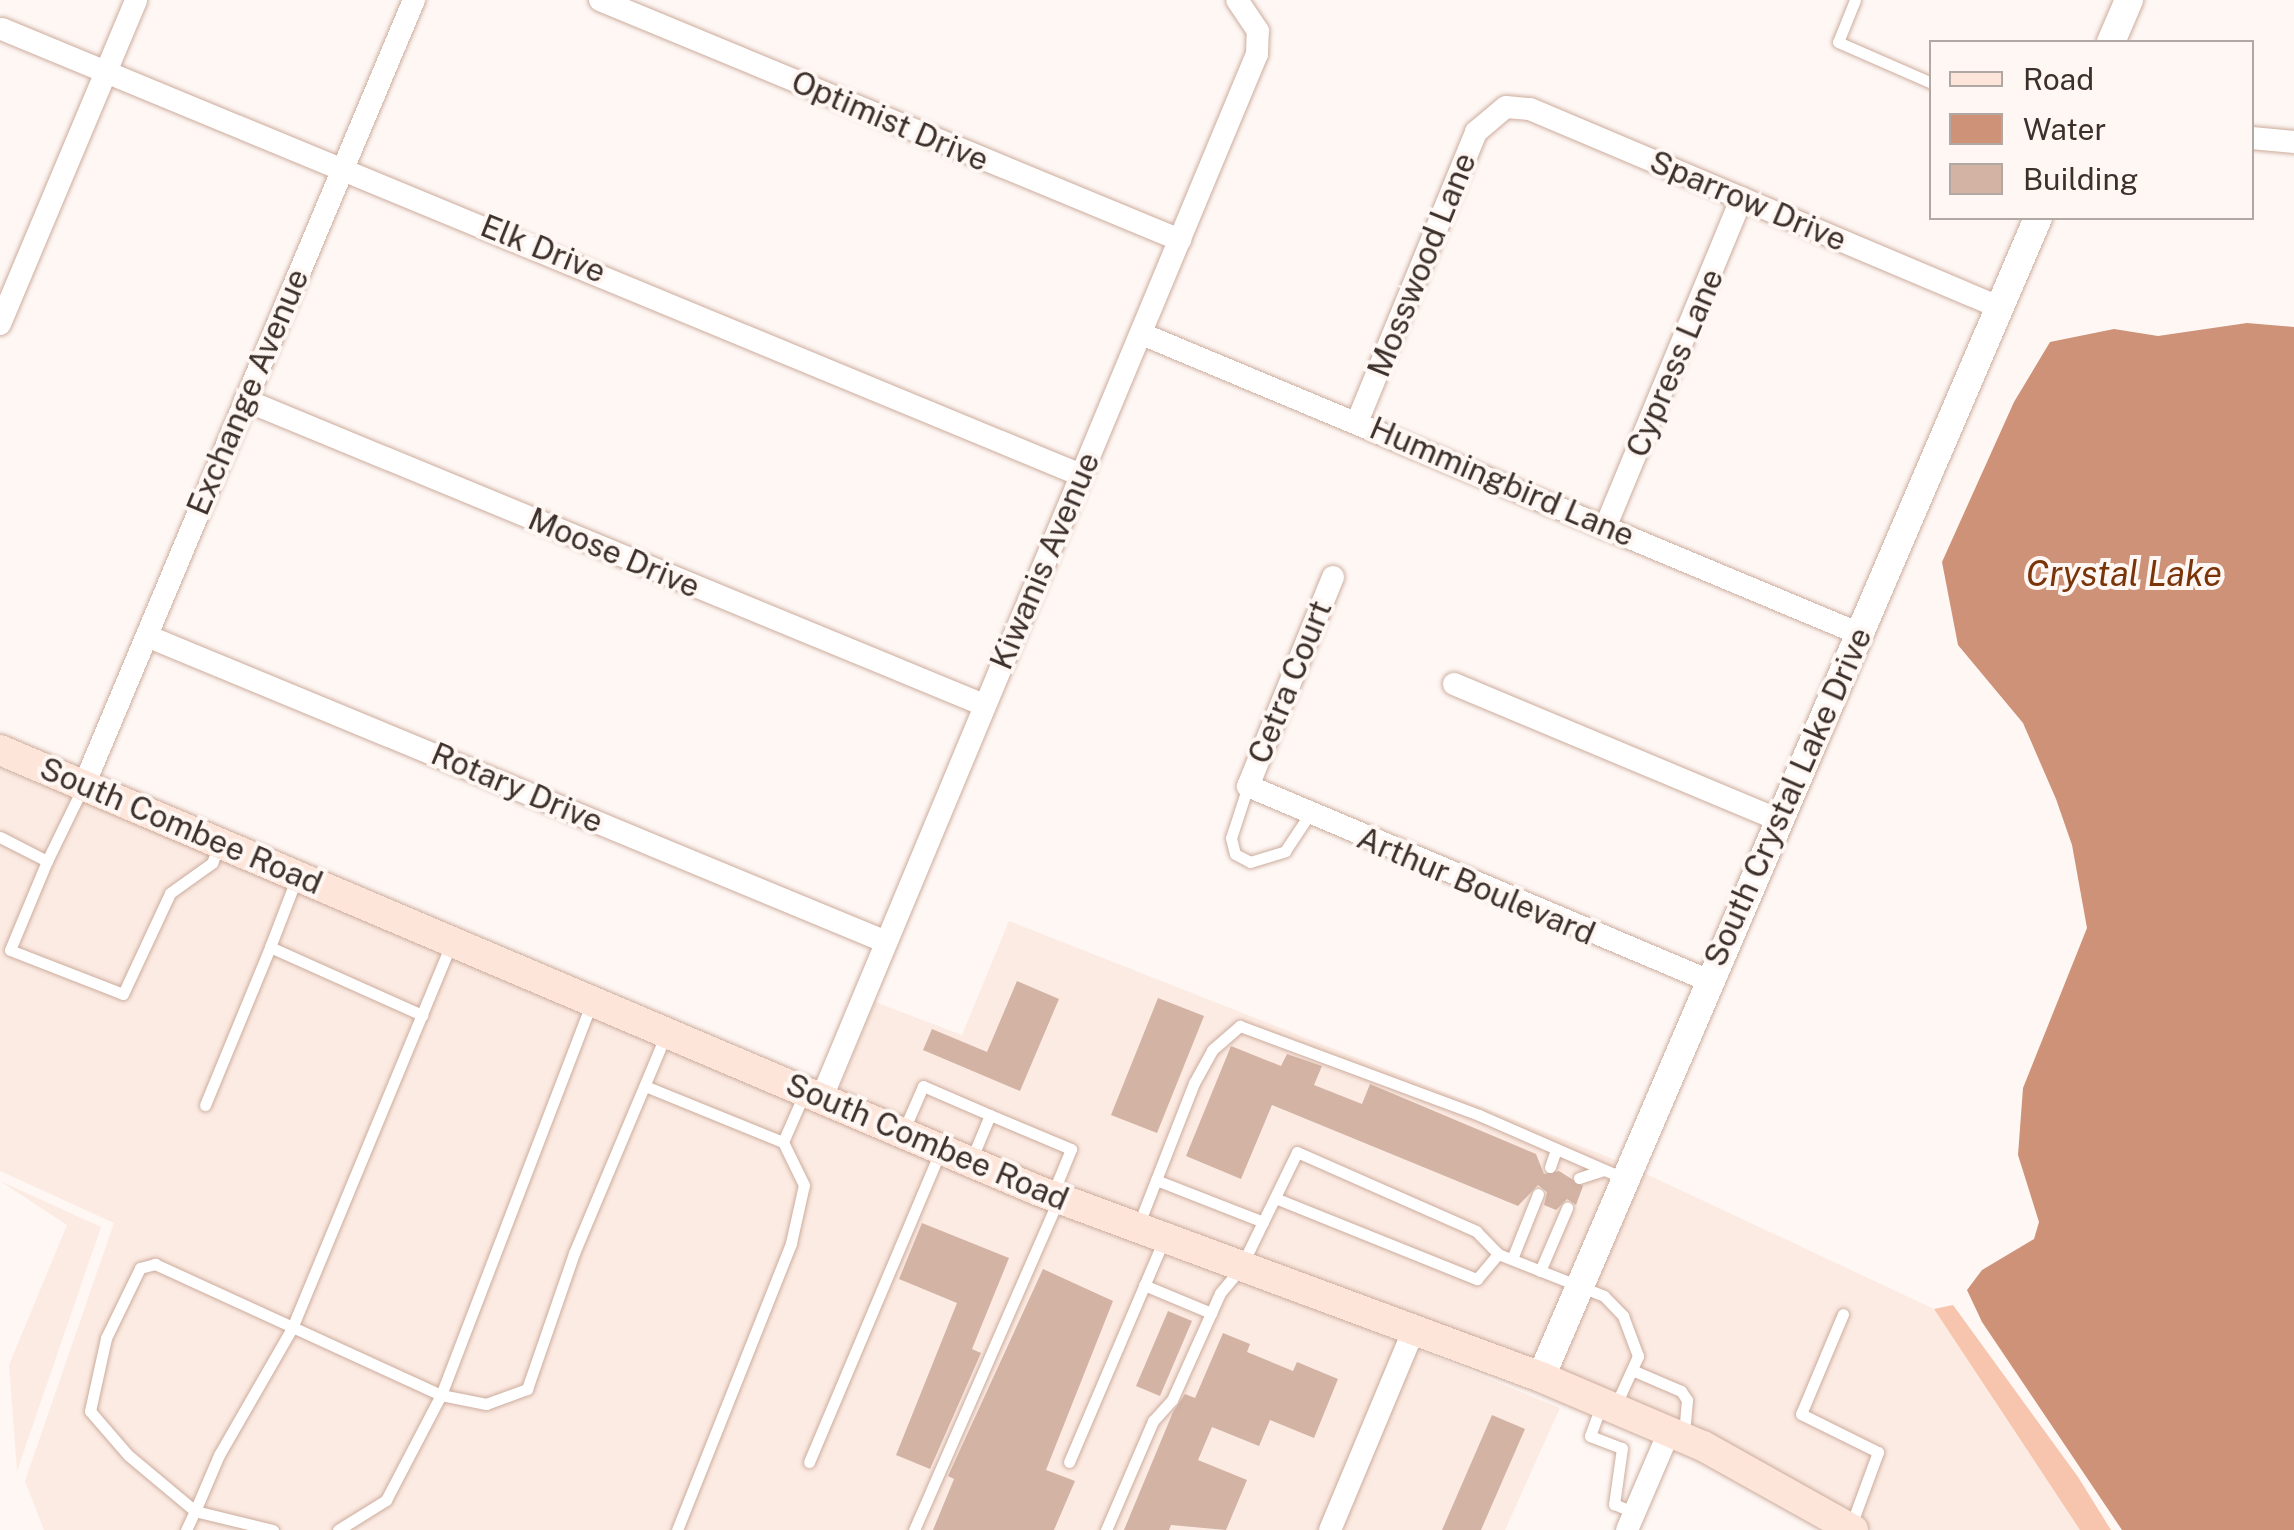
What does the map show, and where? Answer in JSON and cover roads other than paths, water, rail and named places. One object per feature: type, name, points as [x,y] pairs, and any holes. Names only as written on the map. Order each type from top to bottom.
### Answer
[{"type":"main road","name":"South Combee Road","points":[[0,750],[1055,1197],[1608,1406],[1676,1435],[1851,1529]]},
{"type":"street","points":[[0,324],[136,0]]},
{"type":"street","name":"Exchange Avenue","points":[[84,784],[414,0]]},
{"type":"street","name":"Optimist Drive","points":[[600,0],[1180,240]]},
{"type":"street","name":"Kiwanis Avenue","points":[[814,1093],[886,942],[1257,54],[1255,24],[1236,0]]},
{"type":"street","points":[[2112,40],[2129,0]]},
{"type":"street","name":"Elk Drive","points":[[2,28],[340,171],[555,253],[1081,476]]},
{"type":"street","name":"Sparrow Drive","points":[[1492,113],[1530,110],[2001,308]]},
{"type":"street","name":"Mosswood Lane","points":[[1358,420],[1476,132],[1492,113]]},
{"type":"street","points":[[2254,138],[2294,142]]},
{"type":"street","name":"Cypress Lane","points":[[1606,528],[1742,198]]},
{"type":"street","name":"South Crystal Lake Drive","points":[[1541,1378],[1582,1287],[1616,1175],[1779,820],[2037,220]]},
{"type":"street","name":"Hummingbird Lane","points":[[1142,334],[1358,420],[1860,634]]},
{"type":"street","name":"Moose Drive","points":[[246,400],[984,705]]},
{"type":"street","name":"Cetra Court","points":[[1248,786],[1334,577]]},
{"type":"street","name":"Rotary Drive","points":[[148,636],[886,942]]},
{"type":"street","points":[[1454,684],[1779,820]]},
{"type":"street","name":"Arthur Boulevard","points":[[1248,786],[1707,980]]},
{"type":"street","points":[[1330,1530],[1412,1334]]},
{"type":"street","points":[[1631,1521],[1676,1435]]},
{"type":"lane","points":[[1855,0],[1838,42],[1929,83]]},
{"type":"lane","points":[[84,784],[10,950],[123,994],[170,892],[212,864],[220,843]]},
{"type":"lane","points":[[1248,786],[1231,838],[1235,854],[1250,862],[1285,851],[1309,815]]},
{"type":"lane","points":[[0,837],[47,861]]},
{"type":"lane","points":[[205,1105],[298,876]]},
{"type":"lane","points":[[186,1530],[219,1455],[292,1328],[452,942]]},
{"type":"lane","points":[[270,947],[422,1015]]},
{"type":"lane","points":[[338,1530],[386,1500],[441,1396],[592,1000]]},
{"type":"lane","points":[[1069,1462],[1144,1285],[1156,1180],[1203,1066],[1240,1026],[1479,1114],[1616,1175]]},
{"type":"lane","points":[[273,1530],[195,1511],[128,1455],[90,1411],[106,1338],[140,1268],[156,1264],[441,1396],[486,1404],[527,1389],[574,1252],[667,1032]]},
{"type":"lane","points":[[645,1086],[783,1142],[804,1185],[791,1243],[677,1530]]},
{"type":"lane","points":[[903,1132],[923,1086],[1072,1149],[914,1530]]},
{"type":"lane","points":[[783,1142],[814,1093]]},
{"type":"lane","points":[[971,1161],[990,1114]]},
{"type":"lane","points":[[808,1462],[942,1148]]},
{"type":"lane","points":[[1550,1167],[1556,1150]]},
{"type":"lane","points":[[1106,1530],[1211,1313],[1240,1268],[1297,1152],[1476,1230],[1498,1254],[1604,1296],[1623,1316],[1638,1356],[1590,1436],[1622,1448],[1614,1504],[1631,1521]]},
{"type":"lane","points":[[1579,1178],[1616,1175]]},
{"type":"lane","points":[[1156,1180],[1262,1222]]},
{"type":"lane","points":[[1512,1259],[1538,1194]]},
{"type":"lane","points":[[1274,1198],[1477,1279],[1498,1254]]},
{"type":"lane","points":[[1540,1270],[1566,1208]]},
{"type":"lane","points":[[1144,1285],[1211,1313]]},
{"type":"lane","points":[[1843,1314],[1801,1414],[1878,1452],[1851,1529]]},
{"type":"lane","points":[[1632,1370],[1682,1391],[1688,1400],[1676,1435]]},
{"type":"water","name":"Crystal Lake","points":[[2247,323],[2294,327],[2294,1530],[2122,1530],[1982,1322],[1967,1290],[1982,1270],[2034,1239],[2039,1222],[2018,1155],[2023,1088],[2087,928],[2072,845],[2056,799],[2023,723],[1958,645],[1942,562],[2014,402],[2050,342],[2114,329],[2158,336]]}]
